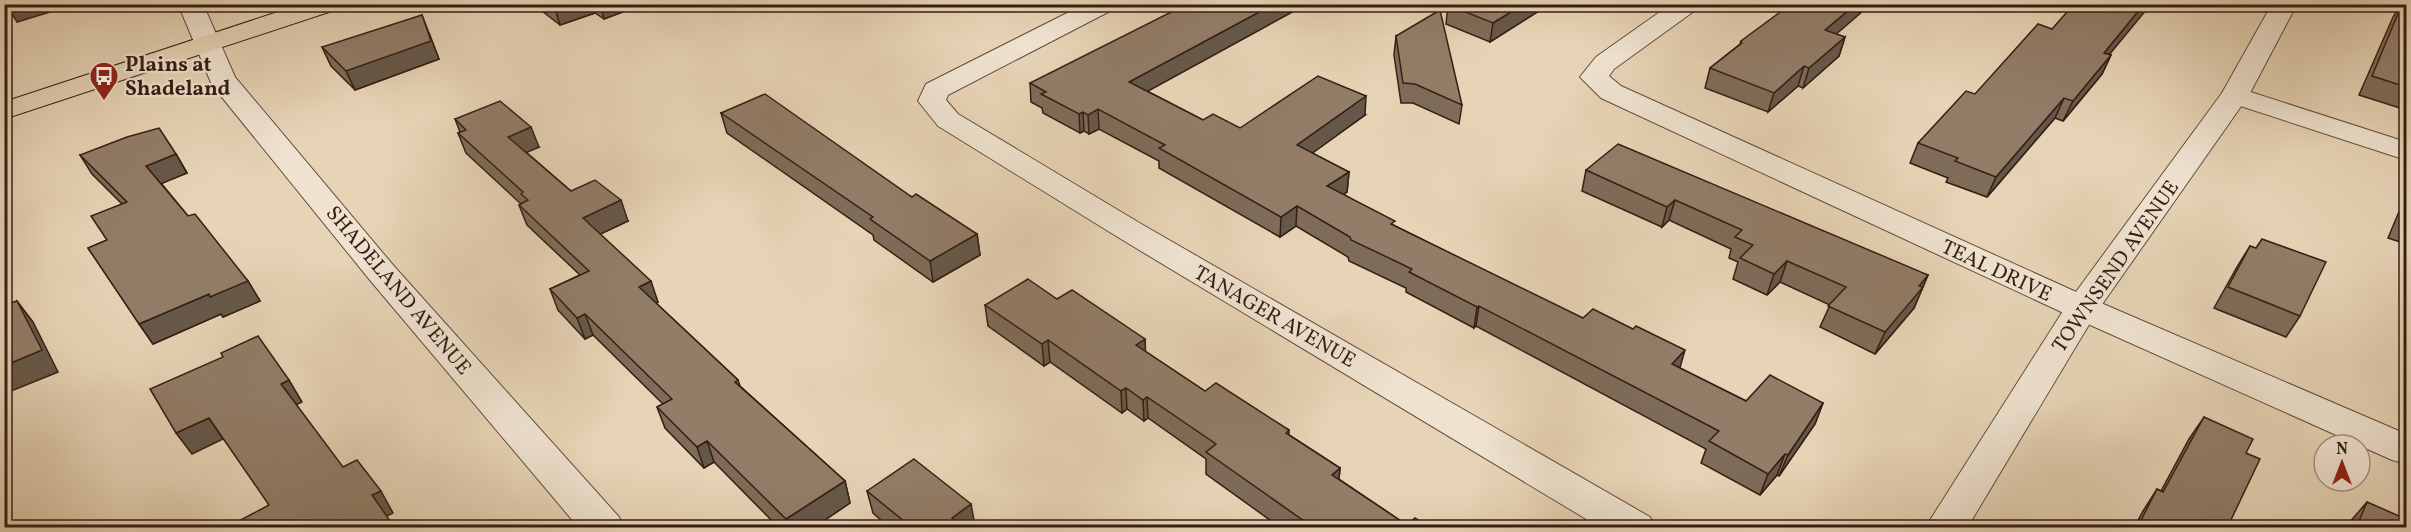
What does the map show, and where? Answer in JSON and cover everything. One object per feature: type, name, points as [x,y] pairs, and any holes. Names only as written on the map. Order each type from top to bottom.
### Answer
[{"type":"main road","points":[[4,111],[328,4]]},
{"type":"street","name":"SHADELAND AVENUE","points":[[190,4],[205,44],[222,79],[373,263],[604,528]]},
{"type":"street","name":"TANAGER AVENUE","points":[[1106,4],[936,90],[932,101],[948,120],[1132,232],[1635,528]]},
{"type":"street","name":"TEAL DRIVE","points":[[1688,4],[1605,63],[1594,77],[1611,92],[2082,309],[2406,450]]},
{"type":"street","name":"TOWNSEND AVENUE","points":[[1945,528],[2082,309],[2235,95],[2285,4]]},
{"type":"street","points":[[2235,95],[2406,151]]},
{"type":"building","points":[[549,4],[567,4],[555,9]]},
{"type":"building","points":[[1187,4],[1274,4],[1129,82],[1203,120],[1213,114],[1240,128],[1318,76],[1366,96],[1297,145],[1349,172],[1327,186],[1395,221],[1391,224],[1583,318],[1593,309],[1633,329],[1636,326],[1685,350],[1672,364],[1746,401],[1770,375],[1823,403],[1788,455],[1785,454],[1768,474],[1709,441],[1719,431],[1409,272],[1412,269],[1351,240],[1350,237],[1297,206],[1281,217],[1159,148],[1165,145],[1098,109],[1088,115],[1083,112],[1079,114],[1041,94],[1046,92],[1030,83]]},
{"type":"building","points":[[1524,4],[1493,23],[1448,5]]},
{"type":"building","points":[[1791,4],[1856,4],[1825,30],[1845,37],[1809,68],[1804,66],[1774,93],[1710,68],[1742,43],[1741,41]]},
{"type":"building","points":[[2074,4],[2144,4],[2104,53],[2111,55],[2073,101],[2064,98],[1996,177],[1955,161],[1958,158],[1918,143],[1966,91],[1975,94],[2038,24],[2052,29]]},
{"type":"building","points":[[2402,4],[2406,4],[2406,87],[2372,76]]},
{"type":"building","points":[[1440,10],[1462,105],[1415,84],[1403,83],[1396,36]]},
{"type":"building","points":[[422,15],[431,41],[346,71],[322,47]]},
{"type":"building","points":[[765,94],[912,197],[916,194],[977,234],[930,261],[870,219],[873,217],[721,113]]},
{"type":"building","points":[[500,101],[531,127],[508,137],[571,191],[595,180],[621,200],[583,218],[651,281],[639,287],[738,380],[735,382],[845,481],[786,519],[707,441],[697,447],[657,407],[672,399],[585,314],[577,318],[550,289],[589,271],[519,205],[528,200],[521,194],[523,192],[458,133],[466,130],[455,119]]},
{"type":"building","points":[[159,128],[176,154],[146,166],[188,216],[195,214],[248,281],[210,297],[209,294],[139,324],[88,248],[107,240],[91,216],[127,202],[80,155],[127,137]]},
{"type":"building","points":[[1618,144],[1928,275],[1919,286],[1923,287],[1885,332],[1828,306],[1846,287],[1787,261],[1774,274],[1740,258],[1753,245],[1735,237],[1742,230],[1675,200],[1667,207],[1586,170]]},
{"type":"building","points":[[2262,239],[2326,262],[2300,316],[2228,287],[2250,246],[2256,248]]},
{"type":"building","points":[[1028,279],[1057,299],[1072,290],[1145,339],[1136,345],[1205,391],[1216,383],[1289,430],[1286,433],[1340,468],[1332,475],[1407,525],[1415,518],[1430,528],[1314,528],[1206,452],[1216,444],[1147,397],[1143,400],[1126,388],[1121,391],[1048,340],[1042,344],[985,305]]},
{"type":"building","points":[[17,301],[42,350],[4,366],[4,305]]},
{"type":"building","points":[[258,336],[289,380],[281,384],[343,467],[357,460],[381,491],[372,495],[395,528],[226,528],[269,505],[209,418],[176,433],[150,389],[223,357],[221,353]]},
{"type":"building","points":[[2204,417],[2253,439],[2246,453],[2260,459],[2229,524],[2235,526],[2234,528],[2137,528],[2157,489],[2163,492]]},
{"type":"building","points":[[914,459],[971,504],[952,518],[964,528],[909,528],[910,526],[867,491]]},
{"type":"building","points":[[2367,502],[2406,519],[2406,528],[2356,528]]},
{"type":"place","name":"Plains at Shadeland","points":[[104,102]]}]
